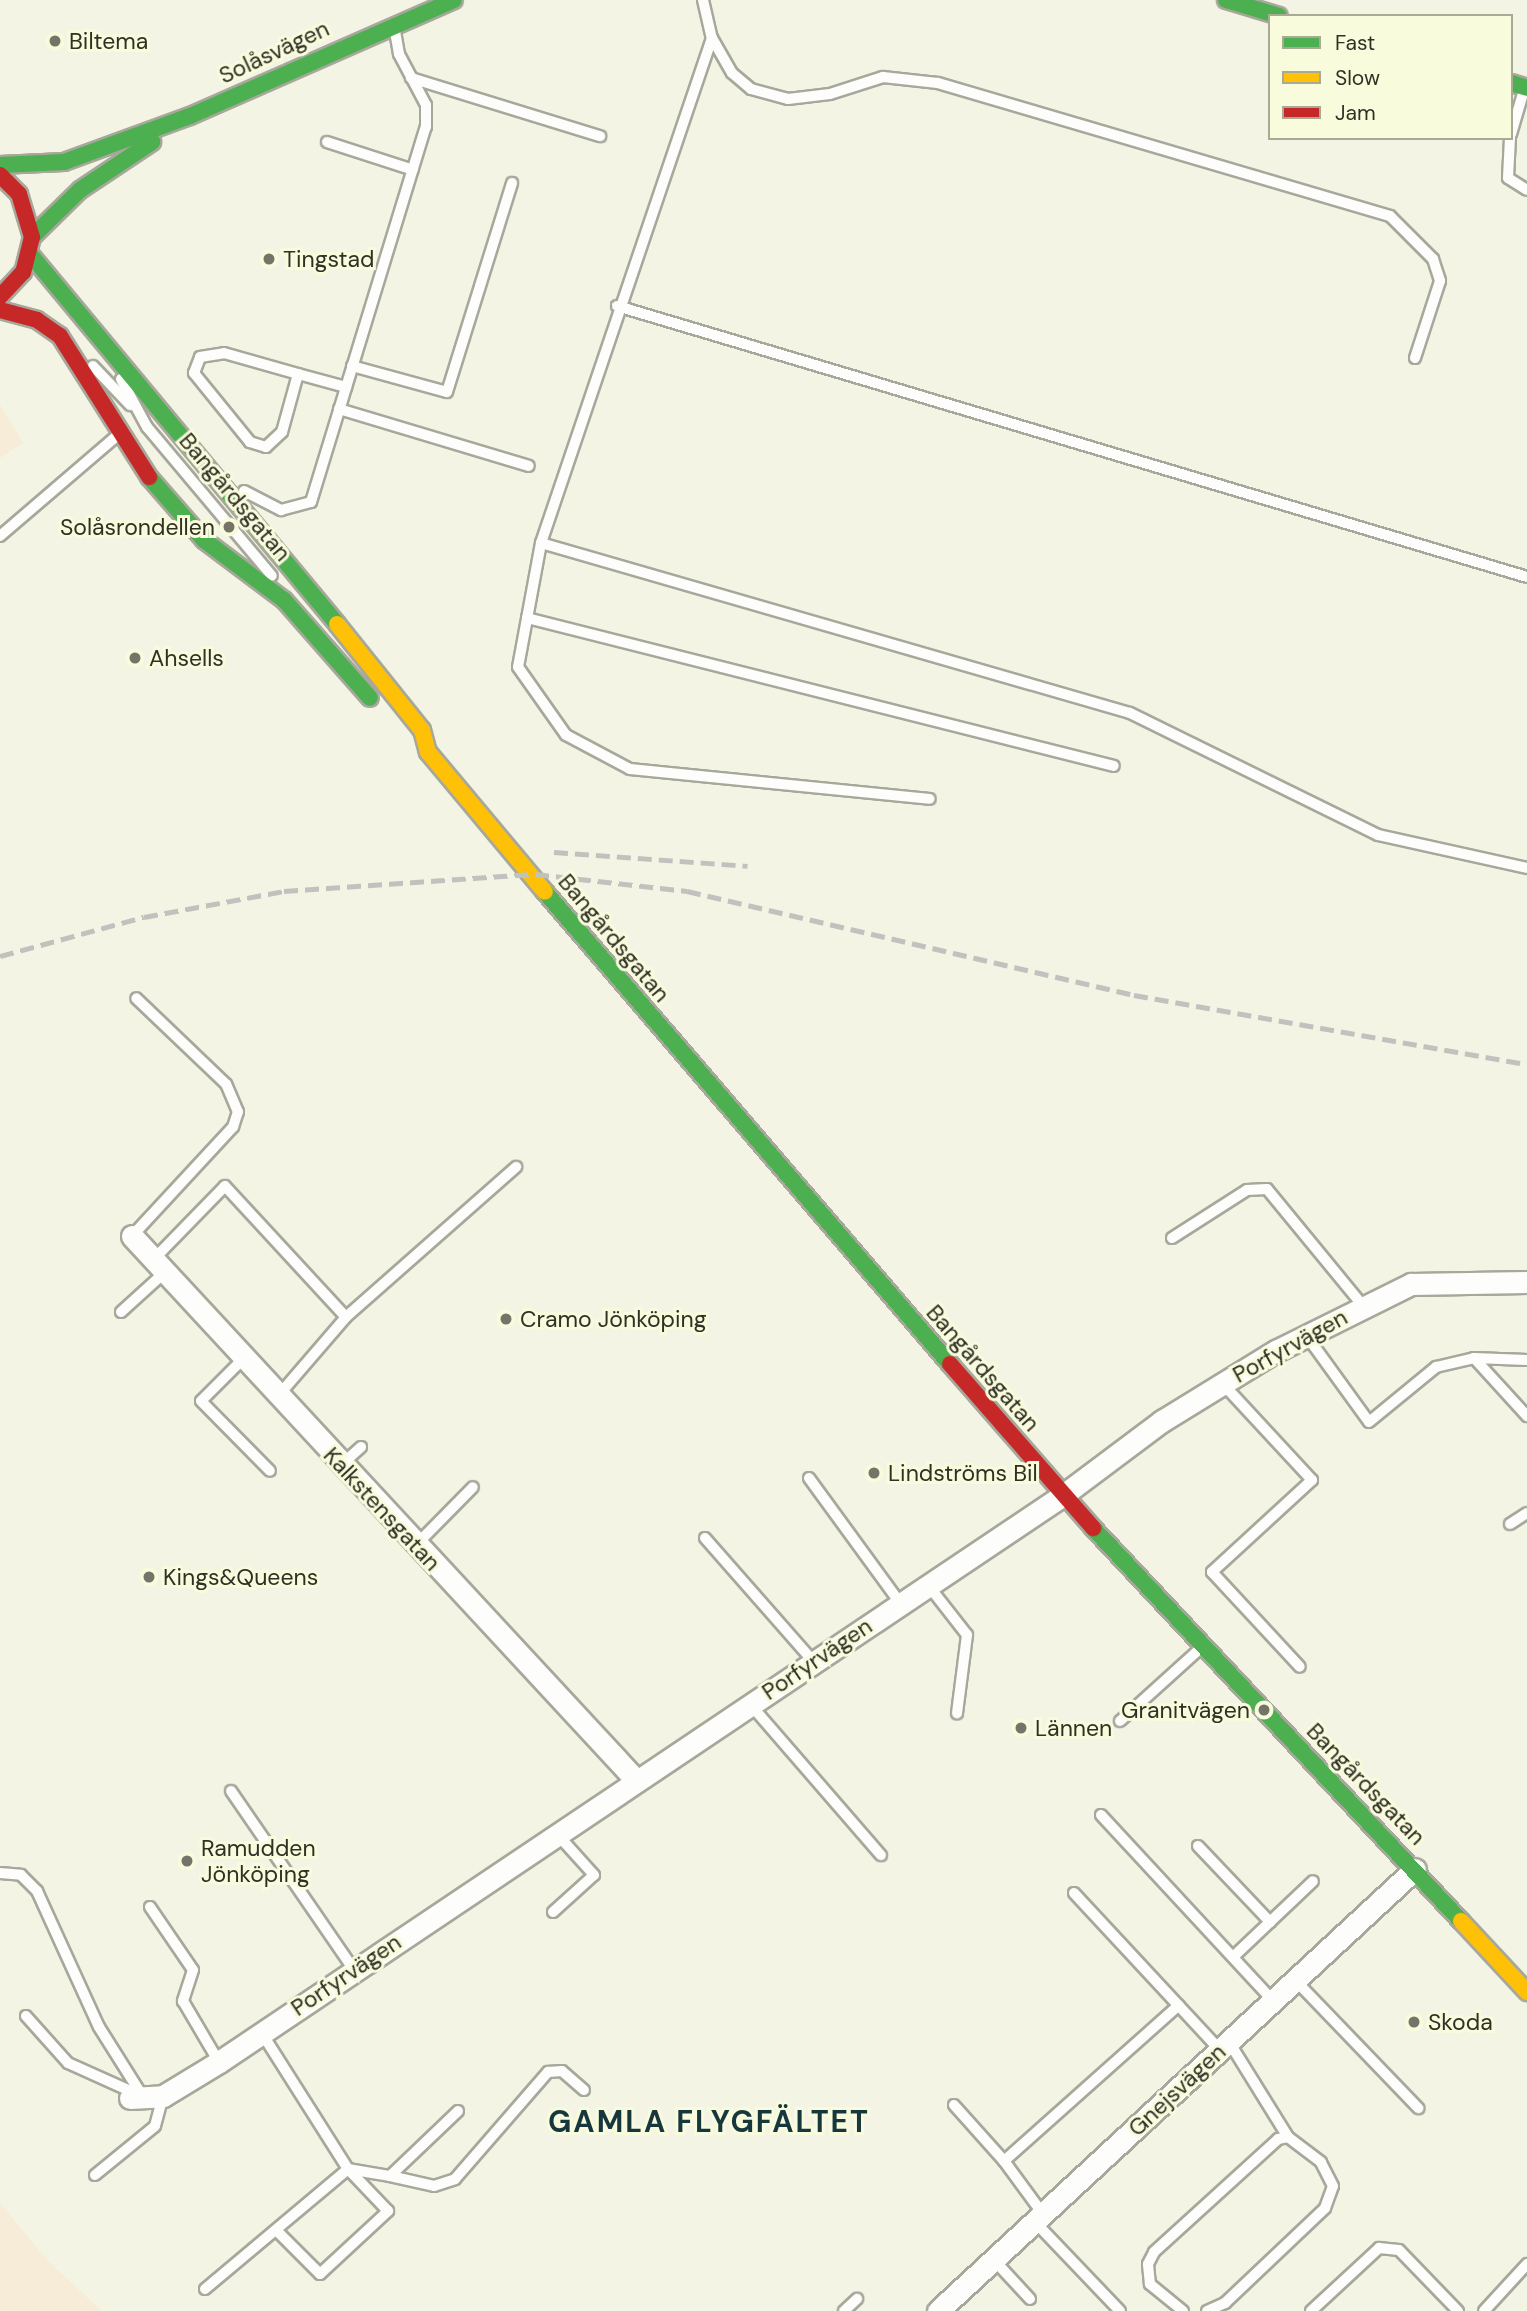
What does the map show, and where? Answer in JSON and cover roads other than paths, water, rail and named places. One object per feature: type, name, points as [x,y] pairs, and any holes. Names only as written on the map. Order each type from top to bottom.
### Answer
[{"type":"main road","name":"Solåsvägen","points":[[0,165],[64,162],[190,116],[393,24],[454,0]]},
{"type":"main road","points":[[1226,0],[1272,14]]},
{"type":"main road","name":"Solåsvägen","points":[[32,237],[80,190],[190,116]]},
{"type":"main road","points":[[0,175],[19,194],[32,237],[30,254],[0,297]]},
{"type":"main road","name":"Bangårdsgatan","points":[[30,254],[109,354],[216,472],[422,730],[428,752]]},
{"type":"main road","name":"Bangårdsgatan","points":[[0,310],[37,320],[60,336],[118,435],[204,540],[284,600],[408,743],[428,752],[1063,1495],[1527,1992]]},
{"type":"street","name":"Kalkstensgatan","points":[[132,1236],[415,1545],[635,1779]]},
{"type":"street","name":"Porfyrvägen","points":[[145,2097],[219,2062],[635,1779],[1063,1495],[1223,1384],[1306,1335],[1411,1284],[1527,1282]]},
{"type":"street","name":"Gnejsvägen","points":[[938,2311],[1415,1869]]},
{"type":"lane","points":[[703,0],[712,38],[732,74],[751,89],[788,99],[830,94],[883,77],[938,83],[1390,216],[1433,259],[1440,281],[1415,358]]},
{"type":"lane","points":[[216,472],[272,508],[296,509],[311,502],[413,170],[425,105],[411,78],[393,24]]},
{"type":"lane","points":[[712,38],[617,306],[541,543],[518,667],[566,735],[630,769],[929,799]]},
{"type":"lane","points":[[411,78],[600,136]]},
{"type":"lane","points":[[1513,126],[1521,86]]},
{"type":"lane","points":[[1511,140],[1508,178],[1527,190]]},
{"type":"lane","points":[[327,142],[413,170]]},
{"type":"lane","points":[[352,366],[447,392],[512,183]]},
{"type":"lane","points":[[617,306],[1527,577]]},
{"type":"lane","points":[[60,336],[136,412]]},
{"type":"lane","points":[[298,374],[282,432],[266,447],[250,442],[194,373],[201,357],[224,353],[346,387]]},
{"type":"lane","name":"Bangårdsgatan","points":[[109,354],[136,412],[428,752]]},
{"type":"lane","points":[[339,409],[529,466]]},
{"type":"lane","points":[[0,536],[118,435]]},
{"type":"lane","points":[[541,543],[1129,713],[1378,835],[1527,869]]},
{"type":"lane","points":[[527,618],[1114,766]]},
{"type":"lane","points":[[132,1236],[233,1127],[237,1112],[226,1084],[136,998]]},
{"type":"lane","points":[[278,1396],[346,1317],[516,1167]]},
{"type":"lane","points":[[121,1312],[225,1186],[346,1317]]},
{"type":"lane","points":[[1172,1238],[1247,1190],[1267,1189],[1363,1306]]},
{"type":"lane","points":[[1306,1335],[1369,1422],[1436,1367],[1474,1359],[1527,1360]]},
{"type":"lane","points":[[243,1359],[201,1401],[270,1471]]},
{"type":"lane","points":[[1474,1359],[1527,1416]]},
{"type":"lane","points":[[1223,1384],[1312,1480],[1212,1572],[1300,1667]]},
{"type":"lane","points":[[341,1465],[360,1447]]},
{"type":"lane","points":[[809,1478],[900,1603]]},
{"type":"lane","points":[[415,1545],[473,1488]]},
{"type":"lane","points":[[1510,1524],[1527,1513]]},
{"type":"lane","points":[[705,1538],[813,1661]]},
{"type":"lane","points":[[928,1585],[967,1635],[957,1713]]},
{"type":"lane","points":[[1120,1721],[1204,1645]]},
{"type":"lane","points":[[750,1704],[881,1855]]},
{"type":"lane","points":[[231,1791],[354,1970]]},
{"type":"lane","points":[[1101,1815],[1273,2001]]},
{"type":"lane","points":[[553,1912],[594,1875],[556,1833]]},
{"type":"lane","points":[[1198,1846],[1270,1922]]},
{"type":"lane","points":[[0,1872],[21,1875],[37,1891],[99,2027],[145,2097],[155,2126],[95,2175]]},
{"type":"lane","points":[[1233,1957],[1313,1881]]},
{"type":"lane","points":[[1074,1893],[1179,2005],[1224,2046],[1288,2137],[1321,2162],[1333,2186],[1325,2208],[1225,2302],[1207,2311]]},
{"type":"lane","points":[[150,1907],[193,1970],[183,2001],[219,2062]]},
{"type":"lane","points":[[1295,1980],[1418,2108]]},
{"type":"lane","points":[[1004,2161],[1179,2005]]},
{"type":"lane","points":[[26,2015],[68,2063],[145,2097]]},
{"type":"lane","points":[[261,2032],[348,2169],[388,2211],[320,2274],[276,2230]]},
{"type":"lane","points":[[205,2289],[348,2169],[434,2186],[454,2179],[548,2072],[562,2071],[584,2090]]},
{"type":"lane","points":[[954,2105],[1004,2161],[1039,2218],[1120,2311]]},
{"type":"lane","points":[[390,2176],[458,2111]]},
{"type":"lane","points":[[1184,2311],[1150,2284],[1147,2264],[1154,2252],[1278,2138],[1288,2137]]},
{"type":"lane","points":[[1311,2311],[1379,2248],[1399,2250],[1458,2311]]},
{"type":"lane","points":[[993,2260],[1030,2299]]},
{"type":"lane","points":[[1484,2311],[1527,2264]]},
{"type":"lane","points":[[844,2311],[856,2299]]},
{"type":"railway","points":[[554,852],[747,866]]},
{"type":"railway","points":[[0,956],[144,917],[284,891],[535,874],[687,891],[1134,995],[1527,1064]]},
{"type":"place","name":"Biltema","points":[[55,41]]},
{"type":"place","name":"Tingstad","points":[[269,259]]},
{"type":"place","name":"Solåsrondellen","points":[[229,527]]},
{"type":"place","name":"Ahsells","points":[[135,658]]},
{"type":"place","name":"Cramo Jönköping","points":[[506,1319]]},
{"type":"place","name":"Lindströms Bil","points":[[874,1473]]},
{"type":"place","name":"Kings&Queens","points":[[149,1577]]},
{"type":"place","name":"Granitvägen","points":[[1264,1710]]},
{"type":"place","name":"Lännen","points":[[1021,1728]]},
{"type":"place","name":"Ramudden Jönköping","points":[[187,1861]]},
{"type":"place","name":"Skoda","points":[[1414,2022]]},
{"type":"district","name":"GAMLA FLYGFÄLTET","points":[[709,2122]]}]
